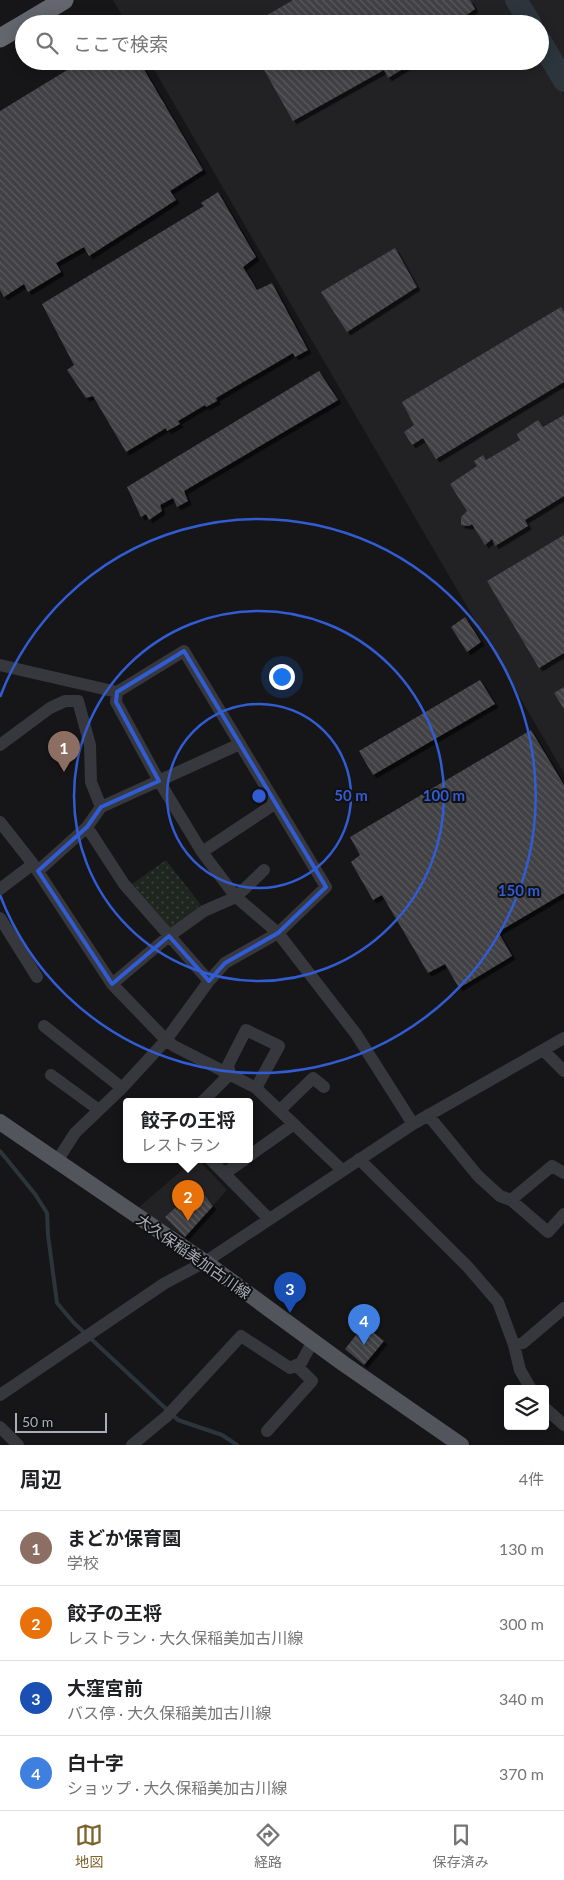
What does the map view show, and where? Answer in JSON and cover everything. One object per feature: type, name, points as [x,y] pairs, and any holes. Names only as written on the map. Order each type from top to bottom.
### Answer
[{"type":"highway","points":[[39,15],[64,0]]},
{"type":"highway","points":[[0,38],[15,29]]},
{"type":"main road","name":"大久保稲美加古川線","points":[[0,1122],[205,1262],[461,1445]]},
{"type":"street","points":[[0,665],[117,692],[184,651],[326,887],[278,933],[225,963],[209,981],[166,1040],[122,1088],[75,1133],[57,1161]]},
{"type":"street","points":[[65,701],[71,681]]},
{"type":"street","points":[[117,692],[116,702],[159,781],[202,852],[236,897],[278,933],[356,1034],[413,1124]]},
{"type":"street","points":[[0,745],[50,708],[65,701],[78,701],[90,746],[91,782],[101,807]]},
{"type":"street","points":[[0,889],[35,868],[87,827],[101,807],[240,744]]},
{"type":"street","points":[[202,852],[276,803]]},
{"type":"street","points":[[0,822],[35,868],[112,984],[166,1040],[174,1046],[256,1088],[342,1170]]},
{"type":"street","points":[[87,827],[124,884],[209,981]]},
{"type":"street","points":[[112,984],[169,936],[204,911],[236,897],[264,870]]},
{"type":"street","points":[[0,918],[37,977]]},
{"type":"street","points":[[44,1026],[122,1088]]},
{"type":"street","points":[[230,1074],[228,1065],[246,1030],[279,1046],[256,1088]]},
{"type":"street","points":[[0,1395],[165,1284],[205,1262],[413,1124],[564,1038]]},
{"type":"street","points":[[543,1050],[564,1071]]},
{"type":"street","points":[[206,1098],[230,1074]]},
{"type":"street","points":[[51,1075],[99,1110]]},
{"type":"street","points":[[280,1110],[313,1078],[324,1087]]},
{"type":"street","points":[[428,1115],[478,1176],[500,1196],[511,1200],[548,1232],[564,1214]]},
{"type":"street","points":[[253,1153],[294,1124]]},
{"type":"street","points":[[359,1159],[467,1266],[498,1302],[514,1345],[520,1370],[529,1385]]},
{"type":"street","points":[[214,1163],[269,1219]]},
{"type":"street","points":[[225,1173],[240,1163]]},
{"type":"street","points":[[511,1200],[552,1166],[564,1173]]},
{"type":"street","points":[[514,1345],[523,1343],[564,1308]]},
{"type":"street","points":[[135,1444],[170,1412],[241,1336],[290,1368],[301,1363],[313,1341]]},
{"type":"street","points":[[266,1431],[312,1381],[296,1365]]},
{"type":"street","points":[[549,1412],[564,1426]]},
{"type":"street","points":[[0,1427],[18,1445]]},
{"type":"highlighted area","points":[[184,651],[326,887],[278,933],[225,963],[209,981],[169,936],[112,984],[38,871],[87,827],[101,807],[159,781],[116,702],[117,692]]},
{"type":"shaded area","points":[[113,0],[509,0],[518,15],[122,15]]},
{"type":"shaded area","points":[[521,0],[564,0],[564,73],[549,48],[549,15],[530,15]]},
{"type":"shaded area","points":[[549,69],[564,95],[564,773],[154,70]]},
{"type":"shaded area","points":[[166,860],[201,905],[171,927],[165,927],[132,884]]},
{"type":"shaded area","points":[[190,1163],[202,1163],[227,1190],[185,1237],[138,1208]]},
{"type":"building","points":[[293,0],[470,0],[475,9],[467,15],[267,15]]},
{"type":"building","points":[[67,70],[144,70],[203,170],[170,191],[176,200],[89,256],[84,247],[56,263],[61,272],[28,292],[24,284],[4,297],[0,290],[0,111]]},
{"type":"building","points":[[264,70],[384,70],[293,121]]},
{"type":"building","points":[[384,70],[401,70],[388,78]]},
{"type":"building","points":[[218,192],[256,257],[243,267],[257,290],[272,283],[308,350],[295,357],[293,353],[216,398],[217,401],[206,407],[205,405],[178,421],[180,424],[167,431],[166,428],[126,452],[93,396],[86,398],[67,370],[74,365],[42,304],[204,206],[201,203]]},
{"type":"building","points":[[395,248],[417,287],[347,332],[321,292]]},
{"type":"building","points":[[561,307],[564,312],[564,382],[436,459],[423,438],[412,445],[404,432],[414,425],[402,402]]},
{"type":"building","points":[[319,371],[338,400],[184,491],[188,501],[177,507],[173,498],[160,505],[162,511],[149,520],[146,514],[141,517],[127,487]]},
{"type":"building","points":[[564,415],[564,496],[525,520],[528,526],[495,546],[492,539],[485,545],[472,524],[469,526],[461,525],[461,517],[467,511],[450,484],[477,466],[474,461],[483,455],[486,460],[520,440],[517,434],[538,420],[543,427]]},
{"type":"building","points":[[564,535],[564,653],[539,668],[487,581]]},
{"type":"building","points":[[465,617],[481,642],[467,652],[451,627]]},
{"type":"building","points":[[480,680],[495,704],[373,775],[359,751]]},
{"type":"building","points":[[564,687],[564,709],[554,693]]},
{"type":"building","points":[[531,730],[564,785],[564,893],[498,932],[512,956],[459,988],[445,964],[428,973],[382,895],[373,900],[351,862],[360,855],[350,837]]},
{"type":"building","points":[[198,1193],[205,1196],[213,1206],[185,1237],[165,1217],[175,1208],[177,1209],[189,1197]]},
{"type":"building","points":[[364,1325],[384,1341],[364,1365],[345,1349]]},
{"type":"waterway","points":[[516,0],[525,15]]},
{"type":"waterway","points":[[549,55],[564,81]]},
{"type":"waterway","points":[[0,1151],[35,1194],[47,1213],[57,1303],[74,1323],[178,1420],[222,1435],[237,1445]]},
{"type":"place","name":"まどか保育園","points":[[64,772]]},
{"type":"place","name":"餃子の王将","points":[[188,1221]]},
{"type":"place","name":"大窪宮前","points":[[290,1313]]},
{"type":"place","name":"白十字","points":[[364,1345]]}]
